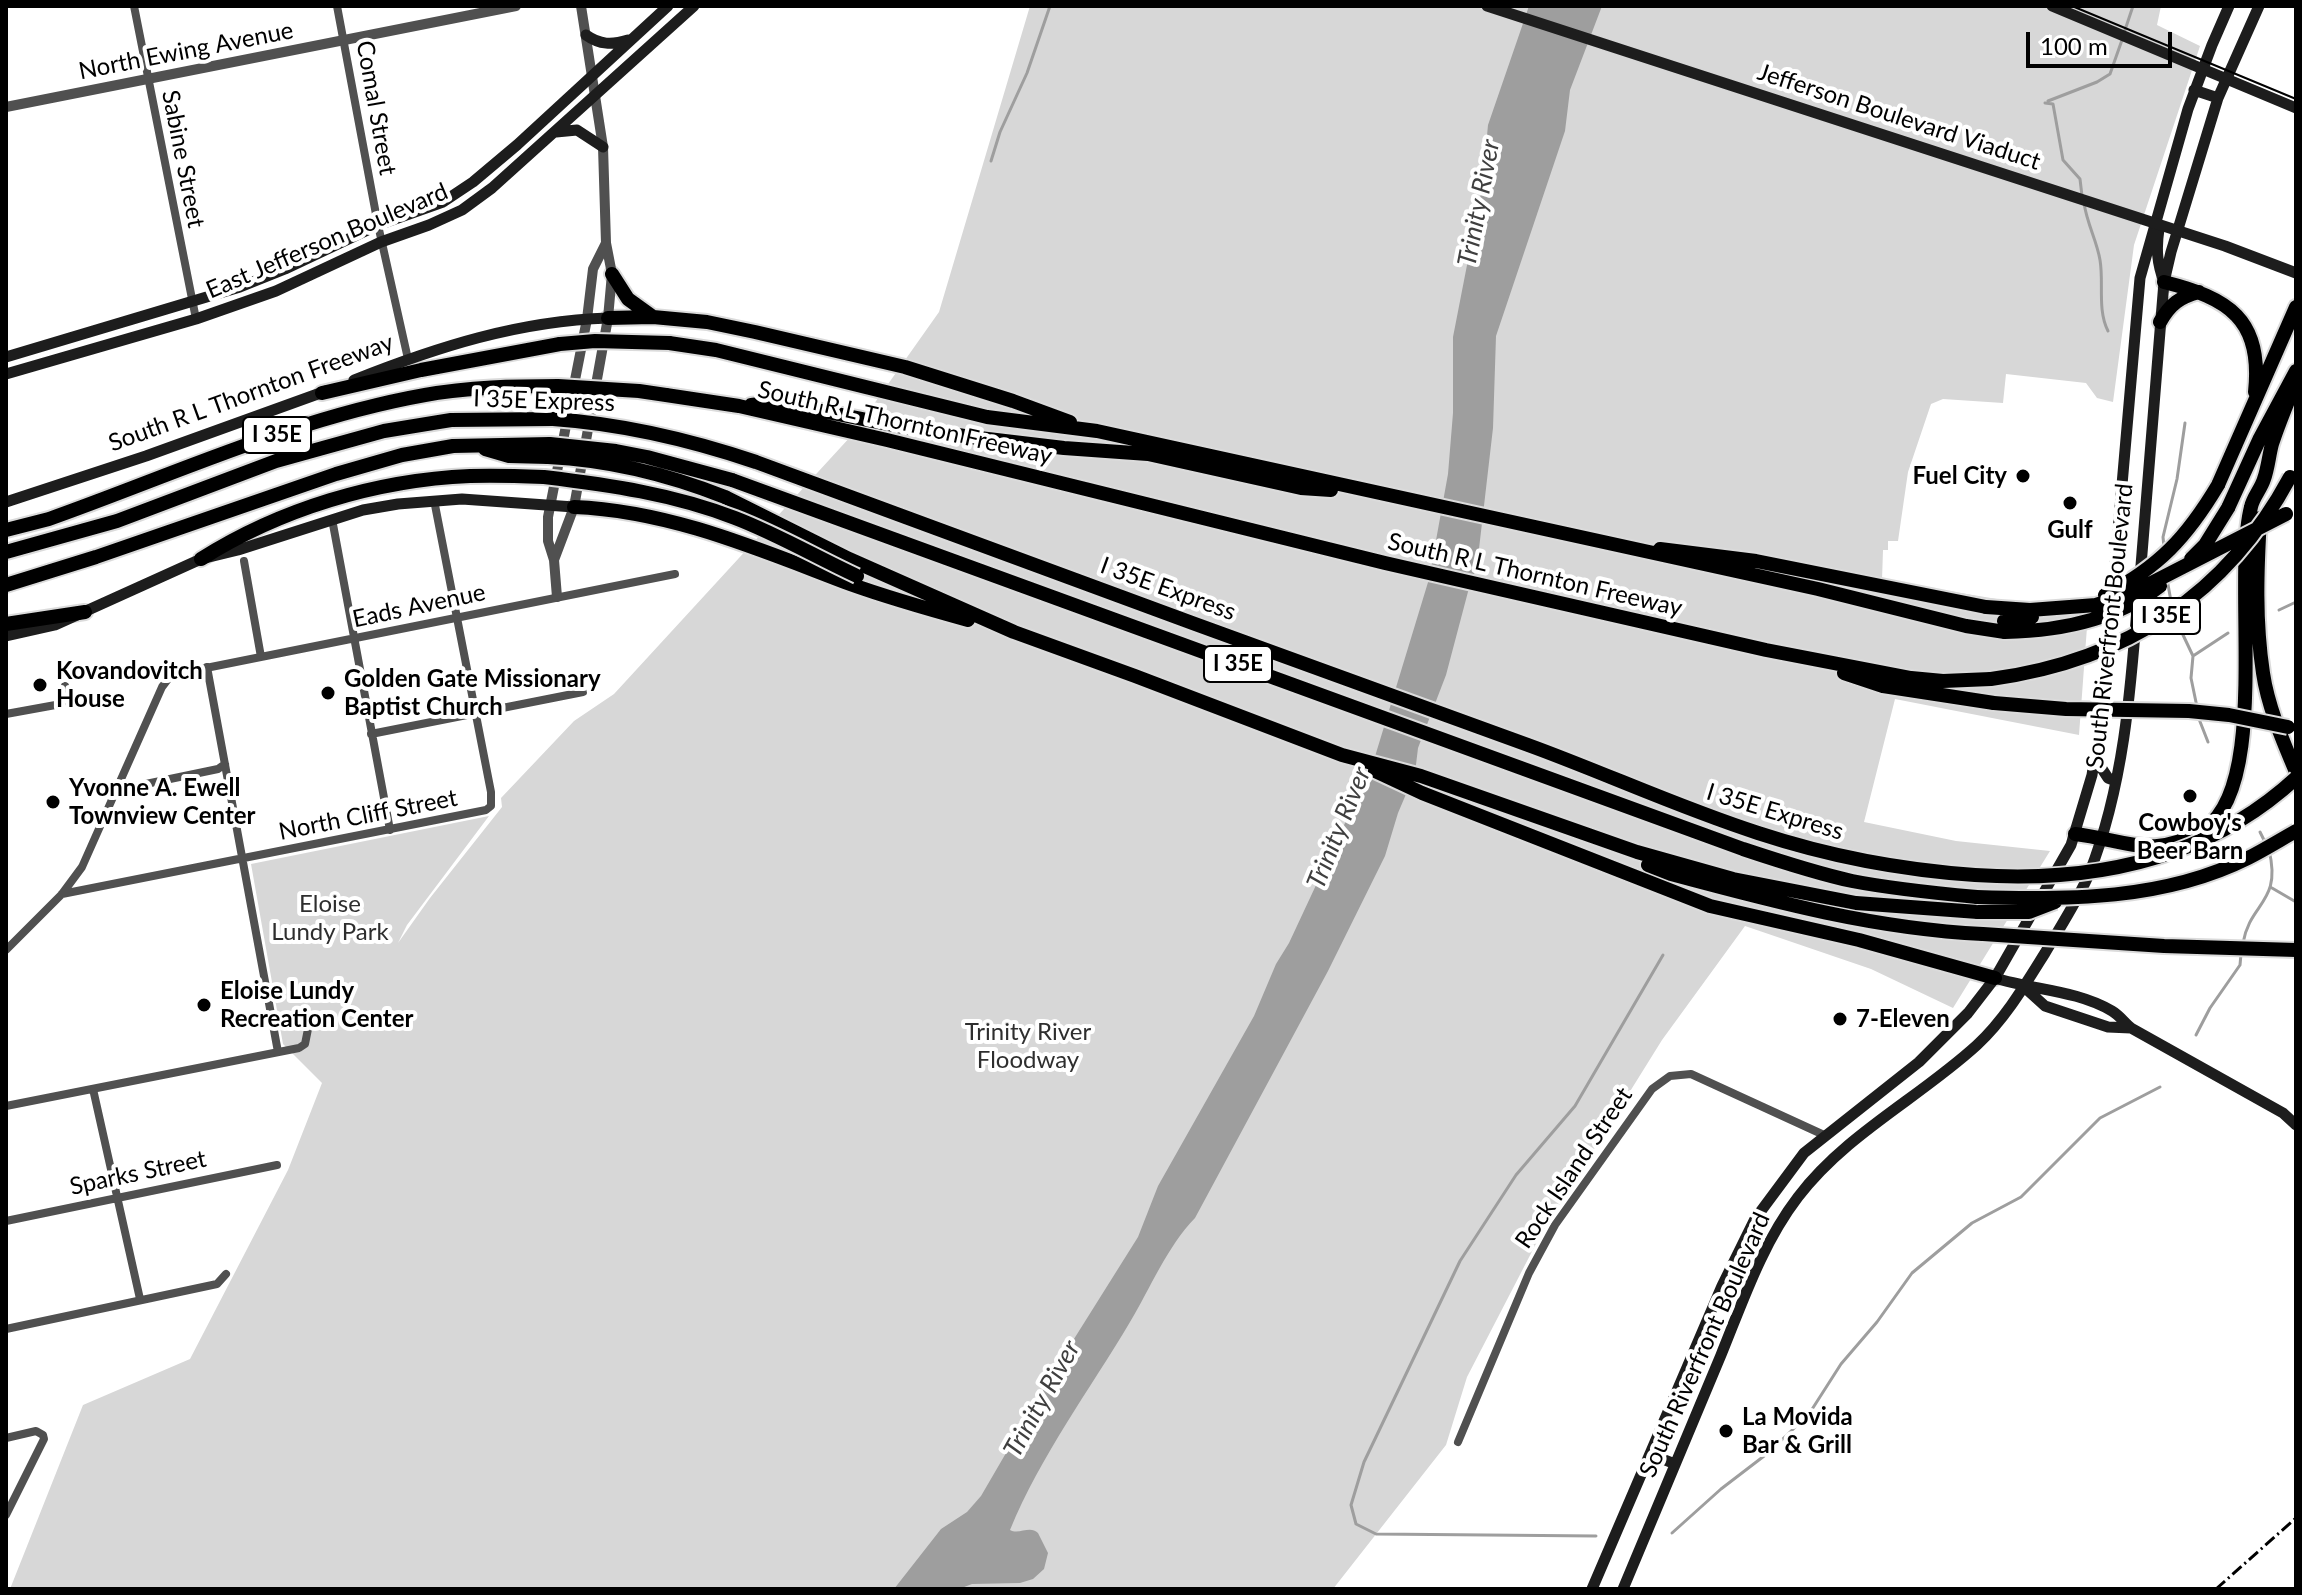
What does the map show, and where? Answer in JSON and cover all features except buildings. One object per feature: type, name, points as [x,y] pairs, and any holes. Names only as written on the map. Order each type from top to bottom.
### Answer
[{"type":"highway","points":[[612,274],[628,299],[653,317]]},
{"type":"highway","points":[[2164,282],[2202,291],[2227,306],[2244,324],[2254,344],[2257,376],[2254,404]]},
{"type":"highway","points":[[2160,322],[2169,307],[2184,296],[2202,291]]},
{"type":"highway","points":[[1966,626],[2051,614],[2095,600],[2125,585],[2176,545],[2196,522],[2218,485],[2296,307]]},
{"type":"highway","points":[[608,318],[653,317],[707,322],[847,353],[986,392],[1097,431]]},
{"type":"highway","points":[[322,393],[421,370],[560,344],[595,341],[669,343],[716,350],[987,417],[1097,431],[1624,546],[1966,626],[2005,632],[2033,632],[2101,618],[2143,599],[2170,579],[2205,545],[2228,508],[2260,438],[2296,371]]},
{"type":"highway","points":[[2075,834],[2139,847],[2171,845],[2204,829],[2215,820],[2229,799],[2239,769],[2246,645],[2245,568],[2251,505],[2261,485],[2272,444],[2296,381]]},
{"type":"highway","name":"South R L Thornton Freeway","points":[[6,530],[49,519],[324,419],[383,404],[461,390],[558,386],[639,391],[785,410],[967,459],[1385,563],[1798,657]]},
{"type":"highway","points":[[785,410],[999,441],[1148,454],[1301,488],[1380,494]]},
{"type":"highway","name":"I 35E Express","points":[[6,552],[117,521],[276,461],[384,431],[451,420],[553,419],[644,430],[693,441],[756,462],[1555,755],[1757,833],[1850,858],[1979,876],[2076,875],[2121,869],[2202,840],[2258,808],[2296,775]]},
{"type":"highway","name":"I 35E","points":[[6,585],[336,474],[402,455],[473,445],[509,456],[549,450],[647,457],[732,480],[1743,849],[1802,869],[1852,881],[1978,904],[2059,900],[2159,888],[2203,876],[2247,859],[2296,831]]},
{"type":"highway","points":[[549,450],[623,465],[704,488],[767,516],[849,559],[1014,632],[1270,730],[1342,755],[1421,776],[1520,811],[1582,841],[1671,874],[1761,892],[1890,926],[2164,946],[2296,950]]},
{"type":"highway","name":"I 35E","points":[[1798,657],[1911,678],[1967,681],[2041,671],[2102,652],[2142,632],[2208,586],[2273,509],[2293,471]]},
{"type":"highway","points":[[201,559],[236,537],[291,514],[378,488],[470,476],[544,477],[643,490],[732,517],[943,613]]},
{"type":"highway","points":[[2261,485],[2256,600],[2263,674],[2296,775]]},
{"type":"highway","points":[[574,507],[619,509],[685,523],[898,601],[1014,632]]},
{"type":"highway","points":[[1624,546],[1756,561],[1986,607],[2041,610],[2096,605],[2132,593],[2296,511]]},
{"type":"highway","points":[[6,624],[85,612]]},
{"type":"highway","points":[[1798,657],[1883,686],[1945,697],[2066,709],[2189,711],[2229,715],[2296,730]]},
{"type":"highway","points":[[1342,755],[1422,793],[1710,906],[1888,947],[1995,978]]},
{"type":"highway","points":[[1761,892],[1856,903],[1978,904]]},
{"type":"main road","name":"East Jefferson Boulevard","points":[[6,357],[191,303],[285,269],[378,225],[443,202],[473,182],[517,145],[668,6]]},
{"type":"main road","name":"East Jefferson Boulevard","points":[[6,374],[196,319],[276,291],[381,242],[462,210],[556,133],[694,6]]},
{"type":"main road","name":"Jefferson Boulevard Viaduct","points":[[1487,6],[2225,246],[2296,273]]},
{"type":"main road","points":[[2052,6],[2296,108]]},
{"type":"main road","name":"South Riverfront Boulevard","points":[[1592,1589],[1722,1286],[1755,1219],[1789,1171],[1824,1135],[1919,1062],[1960,1022],[1995,978],[2075,834],[2094,758],[2111,622],[2140,278],[2194,90],[2229,6]]},
{"type":"main road","name":"South Riverfront Boulevard","points":[[1623,1589],[1771,1238],[1800,1195],[1841,1150],[1977,1045],[1995,1026],[2024,987],[2077,900],[2101,837],[2116,781],[2130,689],[2164,282],[2218,98],[2259,6]]},
{"type":"main road","points":[[586,35],[595,42],[605,44],[632,38]]},
{"type":"main road","points":[[2194,90],[2218,98]]},
{"type":"main road","points":[[556,133],[577,130],[603,147]]},
{"type":"main road","points":[[2164,200],[2156,247],[2164,282]]},
{"type":"main road","name":"South R L Thornton Freeway","points":[[6,502],[146,456],[458,341],[508,329],[608,318]]},
{"type":"main road","points":[[6,636],[55,625],[201,559],[332,519],[398,504],[434,500],[495,500],[574,507]]},
{"type":"main road","points":[[2113,579],[2125,598],[2128,613],[2130,689]]},
{"type":"main road","points":[[2094,758],[2108,778],[2116,781]]},
{"type":"main road","points":[[1995,978],[2024,987],[2055,990],[2113,1011],[2131,1028],[2283,1113],[2296,1125]]},
{"type":"main road","points":[[2024,987],[2045,1006],[2108,1027],[2131,1028]]},
{"type":"main road","points":[[1919,1062],[1932,1080]]},
{"type":"main road","points":[[2283,1113],[2296,1116]]},
{"type":"main road","points":[[1824,1135],[1841,1150]]},
{"type":"main road","points":[[1650,1454],[1675,1464]]},
{"type":"street","name":"Sabine Street","points":[[134,6],[196,319]]},
{"type":"street","name":"Comal Street","points":[[337,6],[381,242],[408,359]]},
{"type":"street","name":"North Ewing Avenue","points":[[6,107],[516,6]]},
{"type":"street","points":[[554,560],[574,507],[608,318],[612,274],[606,243],[607,197],[603,147],[581,6]]},
{"type":"street","points":[[557,597],[548,532],[551,505],[587,319],[593,269],[606,243]]},
{"type":"street","points":[[434,500],[475,716]]},
{"type":"street","points":[[332,519],[390,830]]},
{"type":"street","points":[[244,561],[261,657]]},
{"type":"street","name":"Eads Avenue","points":[[117,790],[162,687],[171,675],[675,574]]},
{"type":"street","points":[[207,667],[278,1052]]},
{"type":"street","points":[[6,714],[61,704],[65,700],[65,686]]},
{"type":"street","points":[[371,734],[475,716],[583,692]]},
{"type":"street","name":"North Cliff Street","points":[[62,894],[480,813],[491,806],[491,792],[475,716]]},
{"type":"street","points":[[6,950],[62,894],[82,867],[117,790],[218,769],[225,764]]},
{"type":"street","points":[[6,1106],[278,1052],[305,1044],[308,1029]]},
{"type":"street","name":"Rock Island Street","points":[[1458,1442],[1529,1273],[1555,1225],[1652,1089],[1670,1076],[1691,1074],[1824,1135]]},
{"type":"street","points":[[93,1089],[140,1299]]},
{"type":"street","name":"Sparks Street","points":[[6,1221],[277,1165]]},
{"type":"street","points":[[6,1329],[217,1284],[226,1274]]},
{"type":"street","points":[[6,1438],[36,1431],[43,1435],[43,1444],[6,1515]]},
{"type":"green space","name":"Trinity River Floodway","points":[[1030,6],[2161,6],[2157,25],[2200,46],[2134,245],[2113,402],[2097,398],[2086,383],[2006,374],[2003,403],[1943,399],[1931,404],[1908,472],[1898,541],[1888,541],[1888,550],[1883,550],[1882,580],[2015,602],[2089,600],[2079,735],[1895,699],[1864,822],[1956,841],[2050,851],[1953,1008],[1871,969],[1745,926],[1662,1040],[1540,1236],[1467,1377],[1446,1445],[1333,1589],[10,1589],[83,1405],[190,1359],[288,1170],[322,1083],[283,1044],[251,864],[489,816],[407,925],[398,943],[502,807],[501,798],[574,721],[614,694],[852,435],[939,312]]},
{"type":"water","name":"Trinity River","points":[[1529,6],[1602,6],[1570,90],[1565,131],[1496,336],[1493,428],[1477,566],[1446,675],[1418,748],[1415,773],[1385,856],[1328,971],[1195,1218],[1168,1254],[1022,1502],[1010,1530],[1038,1533],[1048,1553],[1044,1569],[1033,1579],[1020,1583],[972,1584],[959,1589],[894,1589],[941,1529],[967,1512],[981,1496],[1052,1374],[1138,1237],[1158,1186],[1254,1016],[1373,763],[1429,579],[1448,474],[1453,413],[1453,337],[1482,188],[1488,125]]},
{"type":"waterway","points":[[991,161],[1050,6]]},
{"type":"waterway","points":[[2124,33],[2133,6]]},
{"type":"waterway","points":[[2048,101],[2110,74],[2122,40]]},
{"type":"waterway","points":[[2045,103],[2053,104],[2063,160],[2080,179],[2082,196]]},
{"type":"waterway","points":[[2084,203],[2100,260],[2103,314],[2108,331]]},
{"type":"waterway","points":[[2164,547],[2163,537],[2177,479],[2185,423]]},
{"type":"waterway","points":[[2167,579],[2172,607]]},
{"type":"waterway","points":[[2279,610],[2296,602]]},
{"type":"waterway","points":[[2175,618],[2193,656],[2228,633]]},
{"type":"waterway","points":[[2193,656],[2191,678],[2197,707]]},
{"type":"waterway","points":[[2199,719],[2208,742]]},
{"type":"waterway","points":[[2260,832],[2266,844]]},
{"type":"waterway","points":[[2243,943],[2247,929],[2268,892],[2272,868],[2269,850]]},
{"type":"waterway","points":[[2272,888],[2296,902]]},
{"type":"waterway","points":[[2196,1035],[2210,1008],[2240,965],[2241,954]]},
{"type":"waterway","points":[[1596,1536],[1376,1534],[1356,1524],[1351,1505],[1364,1462],[1460,1261],[1516,1175],[1575,1106],[1663,955]]},
{"type":"waterway","points":[[1672,1533],[1721,1489],[1768,1453],[1809,1414],[1841,1364],[1877,1322],[1912,1273],[1972,1223],[2021,1197],[2100,1118],[2160,1087]]},
{"type":"tram line","points":[[2072,6],[2296,99]]},
{"type":"railway","points":[[2216,1589],[2296,1518]]},
{"type":"place","name":"Fuel City","points":[[2023,476]]},
{"type":"place","name":"Gulf","points":[[2070,503]]},
{"type":"place","name":"Kovandovitch House","points":[[40,685]]},
{"type":"place","name":"Golden Gate Missionary Baptist Church","points":[[328,693]]},
{"type":"place","name":"Cowboy's Beer Barn","points":[[2190,796]]},
{"type":"place","name":"Yvonne A. Ewell Townview Center","points":[[53,802]]},
{"type":"place","name":"Eloise Lundy Recreation Center","points":[[204,1005]]},
{"type":"place","name":"7-Eleven","points":[[1840,1019]]},
{"type":"place","name":"La Movida Bar & Grill","points":[[1726,1431]]},
{"type":"park label","name":"Eloise Lundy Park","points":[[330,918]]}]
